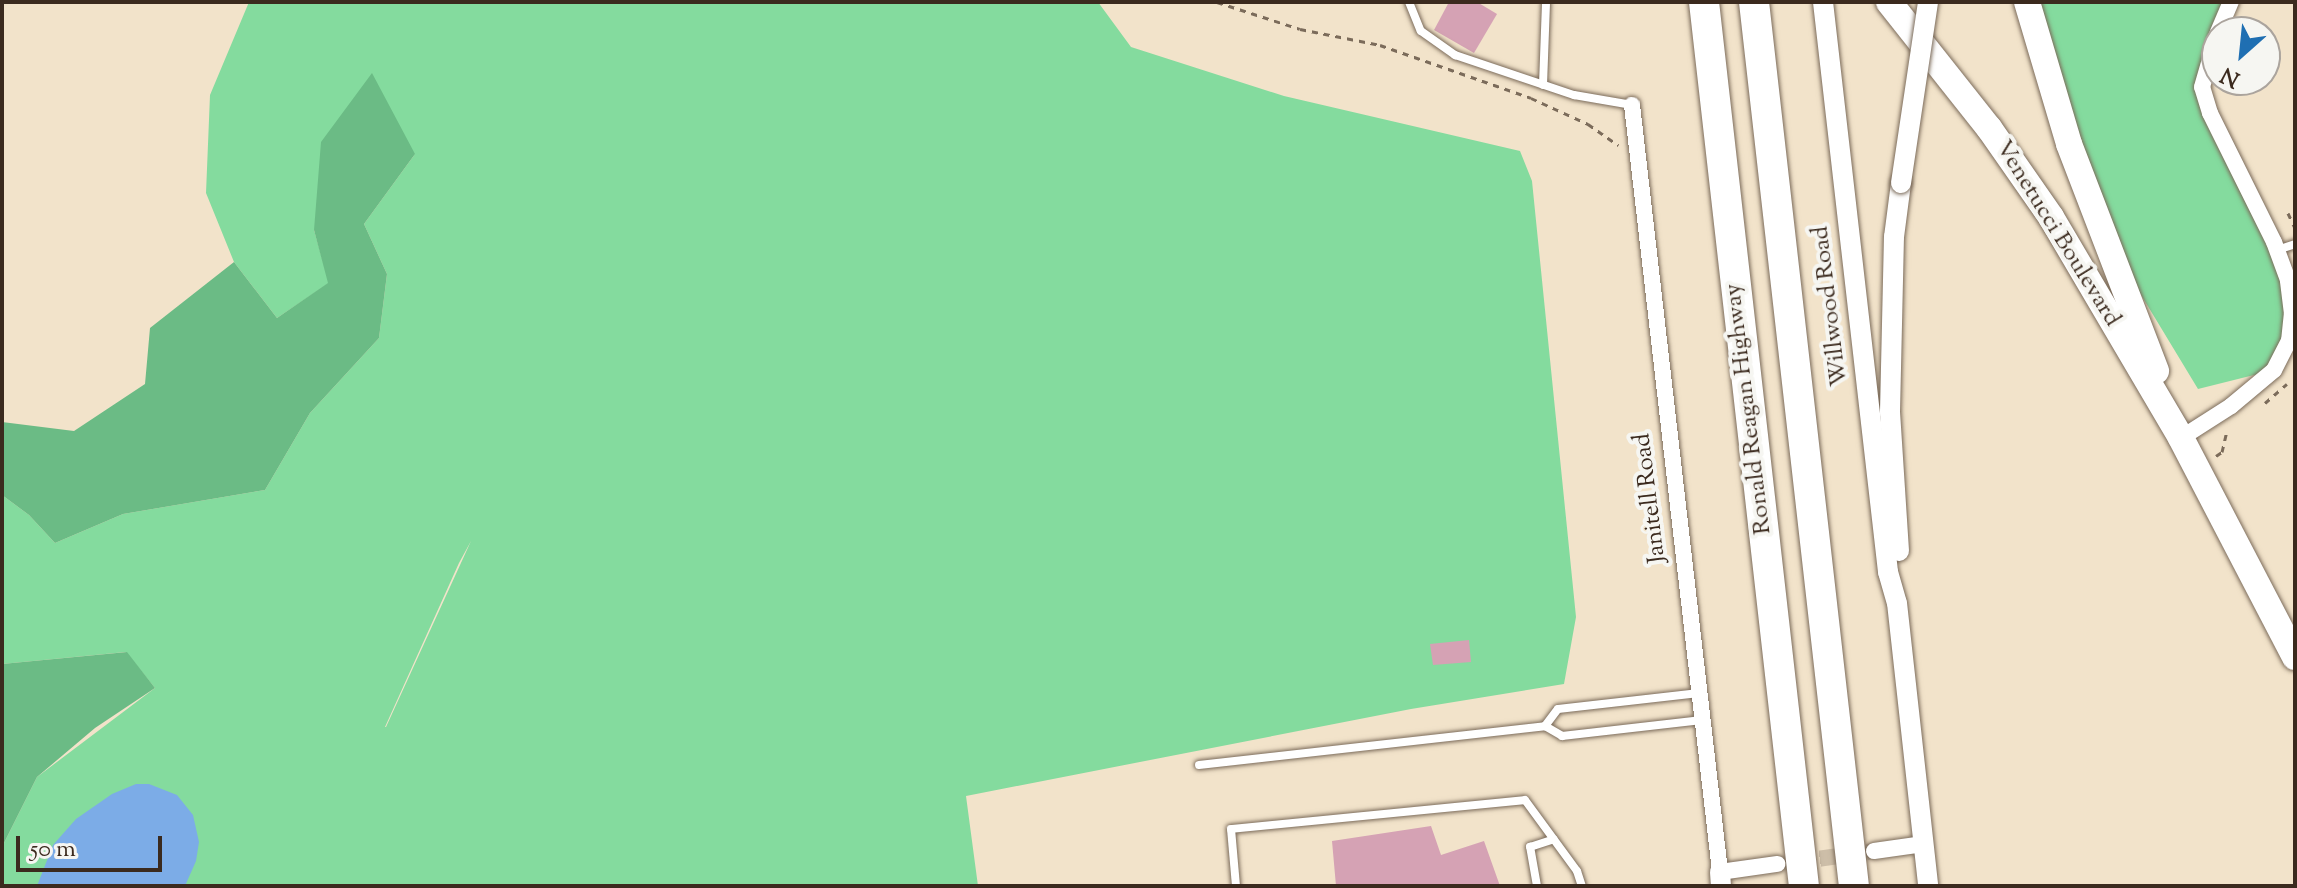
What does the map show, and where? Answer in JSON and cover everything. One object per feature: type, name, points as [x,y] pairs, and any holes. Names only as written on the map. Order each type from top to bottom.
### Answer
[{"type":"highway","name":"Ronald Reagan Highway","points":[[1704,2],[1804,886]]},
{"type":"highway","name":"Ronald Reagan Highway","points":[[1754,2],[1854,886]]},
{"type":"main road","name":"Venetucci Boulevard","points":[[1889,2],[1989,128],[2051,217],[2181,438],[2295,657]]},
{"type":"main road","name":"Venetucci Boulevard","points":[[2027,2],[2069,144],[2181,438]]},
{"type":"street","name":"Willwood Road","points":[[1823,2],[1888,572],[1897,603],[1928,886]]},
{"type":"street","name":"Willwood Road","points":[[1897,603],[1900,569],[1890,412],[1894,237],[1928,2]]},
{"type":"street","points":[[2181,438],[2231,406],[2274,370],[2289,341],[2292,314],[2288,280],[2277,250],[2210,113],[2205,96]]},
{"type":"street","name":"Janitell Road","points":[[1632,105],[1721,879]]},
{"type":"street","points":[[1874,851],[1924,844]]},
{"type":"street","points":[[1721,879],[1777,864]]},
{"type":"lane","points":[[1409,2],[1421,31],[1455,55],[1574,95],[1632,105]]},
{"type":"lane","points":[[1543,85],[1546,2]]},
{"type":"lane","points":[[2277,250],[2295,244]]},
{"type":"lane","points":[[1545,726],[1558,709],[1699,693]]},
{"type":"lane","points":[[1199,765],[1545,726],[1562,736],[1702,720]]},
{"type":"lane","points":[[1236,886],[1231,829],[1525,800],[1577,871],[1582,886]]},
{"type":"lane","points":[[1537,886],[1530,847],[1554,839]]},
{"type":"path","points":[[1217,2],[1300,29],[1380,45],[1531,98],[1588,124],[1638,159]]},
{"type":"path","points":[[2288,213],[2295,228]]},
{"type":"path","points":[[2261,406],[2289,382]]},
{"type":"path","points":[[2216,456],[2222,452],[2227,431],[2238,423]]},
{"type":"green space","points":[[249,2],[1098,2],[1131,47],[1284,96],[1520,151],[1532,181],[1576,617],[1564,684],[1411,709],[966,796],[978,886],[2,886],[2,847],[37,777],[155,688],[126,652],[2,664],[2,495],[29,515],[55,543],[123,514],[265,490],[310,413],[379,338],[387,274],[364,224],[415,154],[314,230],[329,283],[277,318],[234,262],[206,193],[210,95]],"holes":[[[471,541],[386,727],[459,563]]]},
{"type":"green space","points":[[2026,2],[2231,2],[2225,16],[2201,16],[2201,96],[2210,96],[2210,113],[2274,242],[2292,314],[2274,370],[2198,389],[2103,232]]},
{"type":"green space","points":[[372,73],[415,154],[364,224],[387,274],[379,338],[310,413],[265,490],[123,514],[55,543],[29,515],[2,495],[2,422],[74,431],[145,384],[150,328],[234,262],[277,318],[328,283],[314,230],[321,142]]},
{"type":"green space","points":[[127,652],[155,688],[95,728],[37,777],[2,847],[2,664]]},
{"type":"water","points":[[136,784],[149,784],[177,795],[193,815],[199,842],[196,861],[185,886],[37,886],[53,845],[76,819],[112,794]]},
{"type":"building","points":[[1449,2],[1477,2],[1497,14],[1474,53],[1434,30]]},
{"type":"building","points":[[1469,640],[1471,662],[1433,665],[1430,644]]},
{"type":"building","points":[[1431,826],[1441,855],[1484,841],[1500,886],[1336,886],[1332,841]]},
{"type":"tunnel","points":[[1796,862],[1874,851]]}]
